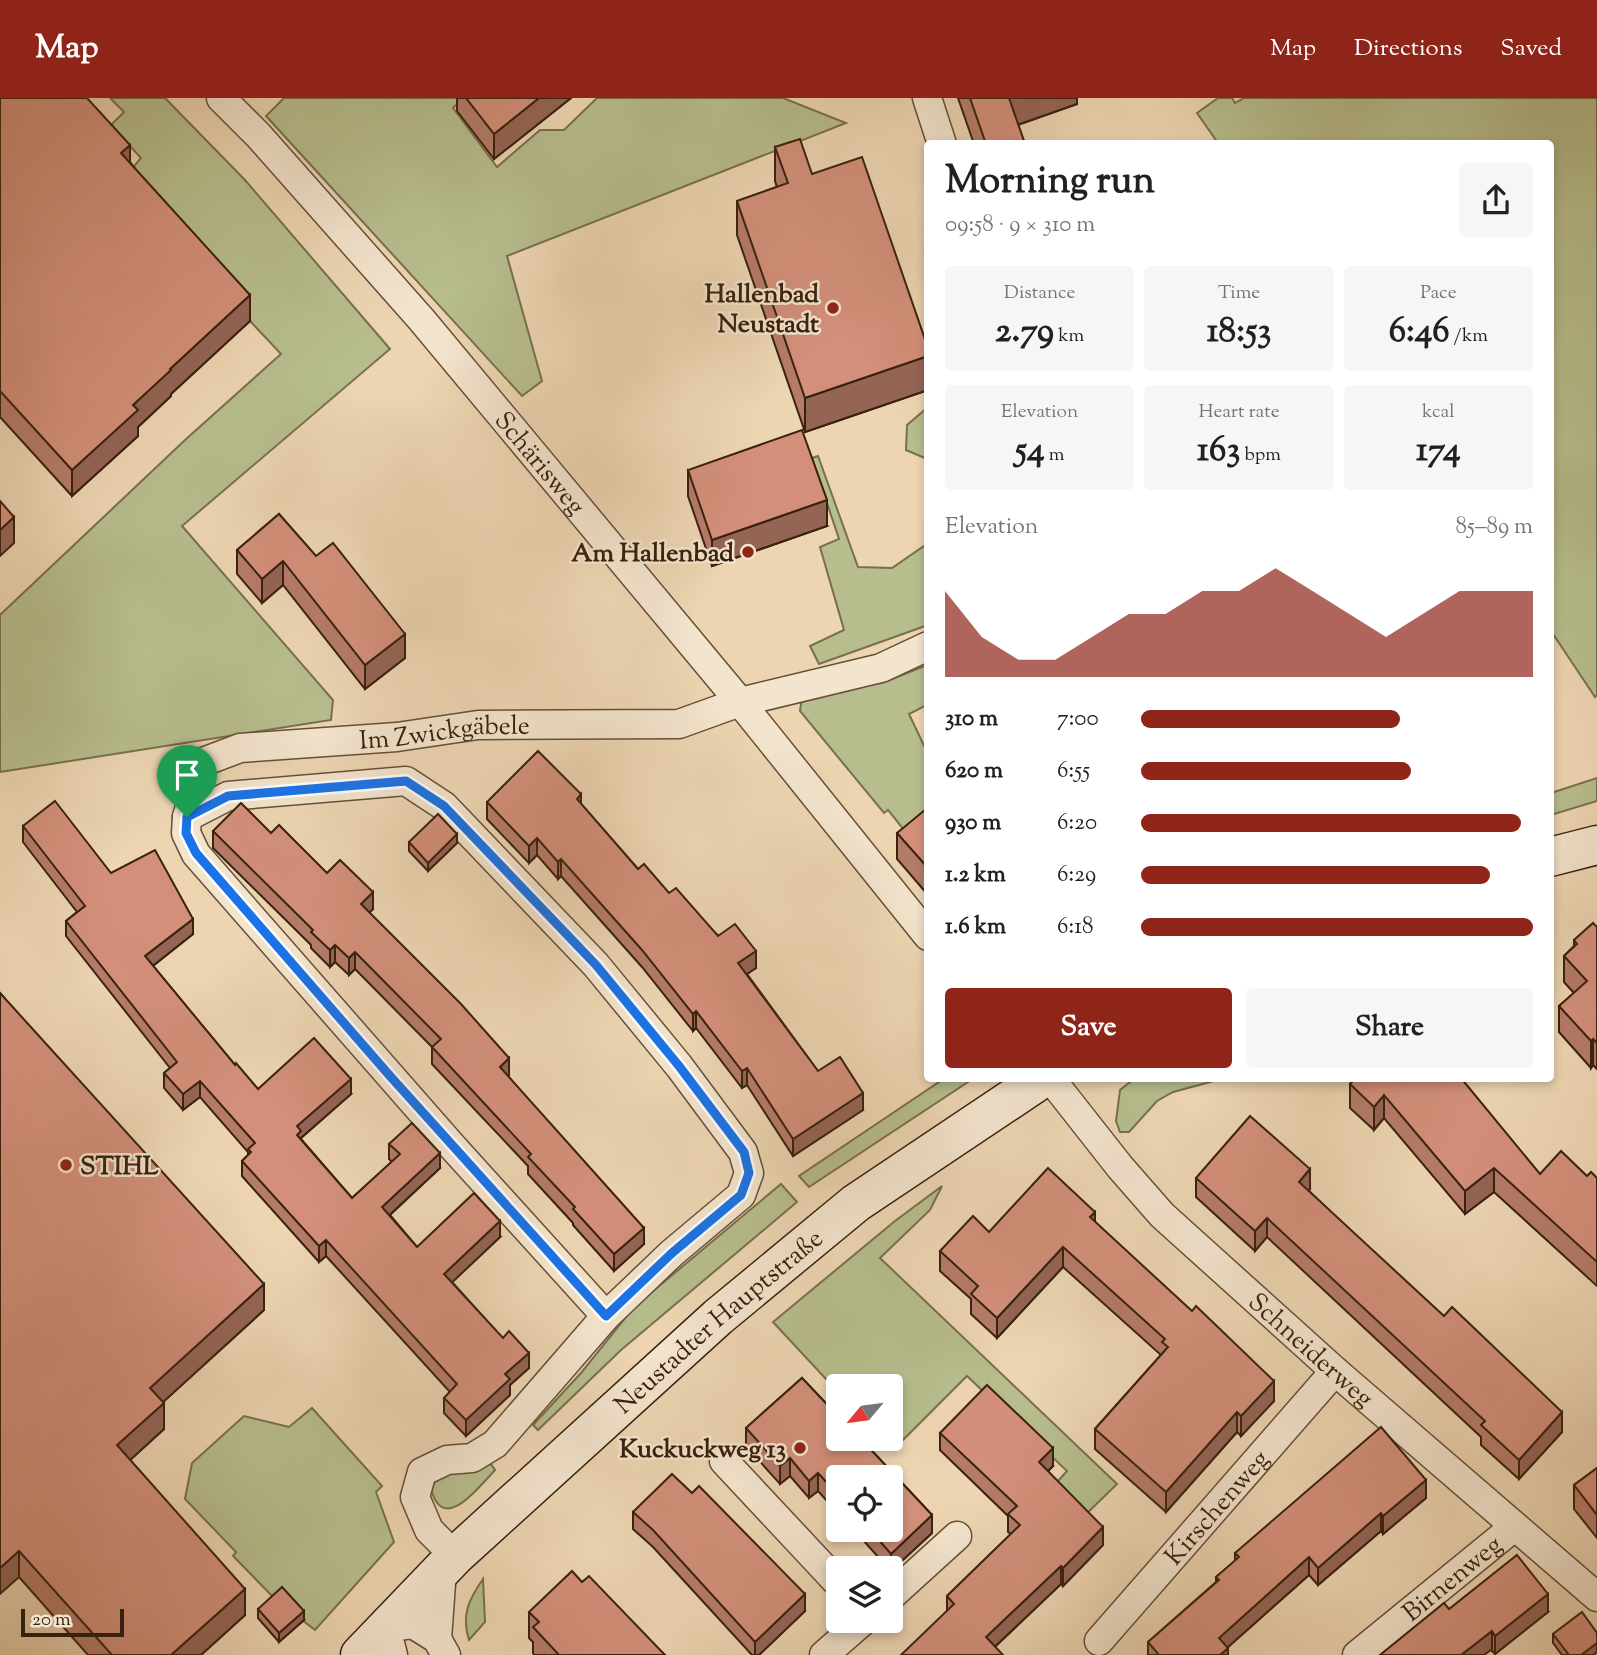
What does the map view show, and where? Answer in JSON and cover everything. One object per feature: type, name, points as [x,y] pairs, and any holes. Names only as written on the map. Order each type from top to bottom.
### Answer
[{"type":"street","name":"Schärisweg","points":[[221,98],[258,135],[421,319],[740,702],[924,931]]},
{"type":"street","points":[[927,98],[941,140]]},
{"type":"street","points":[[740,702],[881,667],[924,648]]},
{"type":"street","name":"Im Zwickgäbele","points":[[187,817],[203,762],[240,748],[397,737],[478,725],[679,724],[740,702]]},
{"type":"street","points":[[442,1647],[449,1563],[429,1530],[415,1497],[422,1472],[447,1460],[472,1458],[495,1444],[606,1316],[672,1253],[741,1195],[749,1173],[744,1152],[679,1066],[596,965],[444,806],[406,781],[228,796],[187,817],[186,833],[196,853],[432,1124],[606,1316]]},
{"type":"street","points":[[1554,856],[1597,845]]},
{"type":"street","name":"Neustadter Hauptstraße","points":[[360,1655],[389,1641],[449,1563],[718,1317],[856,1203],[1037,1082]]},
{"type":"street","name":"Schneiderweg","points":[[1053,1082],[1120,1167],[1162,1215],[1335,1371],[1597,1597]]},
{"type":"street","name":"Kirschenweg","points":[[1099,1641],[1335,1371]]},
{"type":"street","points":[[724,1461],[826,1570]]},
{"type":"street","name":"Birnenweg","points":[[1357,1655],[1514,1527]]},
{"type":"street","points":[[903,1586],[957,1536]]},
{"type":"street","points":[[389,1641],[414,1624],[442,1647]]},
{"type":"street","points":[[824,1655],[849,1633]]},
{"type":"green space","points":[[110,98],[165,98],[245,180],[390,349],[182,526],[333,700],[331,720],[0,772],[0,615],[185,440],[281,354],[250,321],[130,171],[141,158],[111,125],[124,112]]},
{"type":"green space","points":[[284,98],[464,98],[453,108],[497,167],[540,130],[564,130],[597,98],[783,98],[846,123],[507,256],[542,381],[522,396],[266,116]]},
{"type":"green space","points":[[1218,98],[1232,98],[1235,103],[1244,98],[1597,98],[1595,697],[1554,636],[1554,140],[1216,140],[1197,113]]},
{"type":"green space","points":[[924,411],[924,458],[906,450],[907,425]]},
{"type":"green space","points":[[818,456],[858,567],[892,568],[924,546],[924,626],[819,664],[810,646],[844,630],[820,547],[839,539],[812,458]]},
{"type":"green space","points":[[924,666],[924,706],[909,714],[924,746],[924,837],[908,835],[888,810],[884,813],[800,711],[802,697],[885,682]]},
{"type":"green space","points":[[1597,778],[1597,801],[1554,814],[1554,792]]},
{"type":"green space","points":[[939,1082],[968,1082],[809,1187],[799,1176]]},
{"type":"green space","points":[[1130,1082],[1210,1082],[1173,1092],[1157,1101],[1129,1132],[1120,1132],[1116,1121],[1120,1090]]},
{"type":"green space","points":[[781,1184],[797,1202],[621,1350],[538,1430],[533,1425],[581,1373],[634,1307]]},
{"type":"green space","points":[[942,1186],[930,1210],[880,1258],[1117,1484],[1079,1521],[1049,1491],[1067,1471],[967,1376],[903,1440],[903,1374],[826,1374],[826,1379],[773,1322],[895,1221]]},
{"type":"green space","points":[[312,1408],[382,1486],[376,1492],[394,1542],[315,1630],[277,1601],[233,1556],[236,1552],[185,1499],[192,1463],[244,1416],[289,1427]]},
{"type":"green space","points":[[491,1464],[495,1470],[462,1503],[452,1508],[444,1508],[437,1502],[431,1489],[437,1477]]},
{"type":"green space","points":[[483,1579],[485,1622],[469,1640],[466,1615],[474,1593]]},
{"type":"building","points":[[0,98],[87,98],[130,145],[121,153],[250,295],[133,405],[138,410],[72,470],[0,391]]},
{"type":"building","points":[[466,98],[539,98],[494,134]]},
{"type":"building","points":[[970,98],[1009,98],[1024,140],[985,140]]},
{"type":"building","name":"Hallenbad Neustadt","points":[[800,139],[812,174],[862,157],[924,336],[924,357],[805,398],[737,201],[788,183],[775,147]]},
{"type":"building","points":[[802,430],[827,500],[712,540],[688,470]]},
{"type":"building","points":[[0,501],[14,517],[0,530]]},
{"type":"building","points":[[279,514],[316,556],[333,543],[405,634],[365,665],[283,561],[262,579],[237,550]]},
{"type":"building","points":[[538,751],[581,794],[577,799],[638,869],[644,864],[669,893],[676,888],[718,936],[735,924],[756,951],[738,963],[818,1071],[840,1057],[863,1093],[793,1139],[747,1068],[742,1071],[696,1011],[693,1014],[642,950],[561,859],[558,862],[537,838],[529,846],[487,802]]},
{"type":"building","points":[[55,801],[111,873],[155,850],[193,919],[145,956],[258,1089],[314,1038],[351,1079],[297,1126],[301,1131],[297,1135],[352,1198],[400,1154],[389,1144],[412,1123],[440,1153],[382,1207],[417,1247],[474,1193],[500,1221],[444,1274],[503,1338],[509,1331],[529,1353],[505,1374],[510,1379],[466,1420],[444,1398],[457,1384],[326,1240],[319,1246],[242,1161],[251,1152],[248,1149],[255,1143],[200,1081],[183,1094],[164,1073],[177,1062],[66,921],[85,906],[23,826]]},
{"type":"building","points":[[241,803],[271,833],[279,825],[327,873],[340,860],[373,892],[361,904],[461,1004],[509,1058],[500,1067],[644,1228],[614,1254],[528,1157],[531,1154],[432,1047],[441,1039],[355,952],[349,958],[335,945],[330,950],[213,831]]},
{"type":"building","points":[[924,811],[924,863],[897,833]]},
{"type":"building","points":[[438,814],[457,834],[428,863],[409,842]]},
{"type":"building","points":[[1593,923],[1597,927],[1597,1043],[1593,1039],[1591,1041],[1559,1006],[1587,981],[1564,956],[1577,944],[1574,940]]},
{"type":"building","name":"STIHL","points":[[0,993],[264,1284],[150,1388],[164,1403],[117,1445],[245,1589],[171,1655],[112,1655],[19,1551],[0,1568]]},
{"type":"building","points":[[1464,1082],[1540,1174],[1561,1151],[1587,1176],[1591,1172],[1597,1178],[1597,1262],[1494,1168],[1465,1191],[1384,1095],[1374,1107],[1350,1084]]},
{"type":"building","points":[[1250,1116],[1310,1169],[1299,1182],[1444,1316],[1452,1307],[1562,1412],[1519,1460],[1481,1425],[1485,1421],[1267,1218],[1255,1231],[1196,1178]]},
{"type":"building","points":[[1048,1168],[1095,1212],[1090,1217],[1192,1311],[1196,1306],[1274,1381],[1241,1416],[1237,1412],[1166,1492],[1095,1429],[1168,1347],[1162,1342],[1165,1339],[1063,1247],[997,1318],[971,1294],[978,1286],[940,1251],[973,1216],[989,1232]]},
{"type":"building","points":[[802,1378],[826,1403],[826,1451],[872,1451],[885,1465],[826,1465],[826,1482],[818,1473],[809,1481],[790,1458],[780,1466],[746,1428]]},
{"type":"building","points":[[987,1385],[1053,1448],[1039,1462],[1103,1527],[1063,1568],[1061,1566],[986,1637],[1003,1655],[901,1655],[954,1604],[947,1596],[1020,1525],[1008,1514],[1017,1506],[940,1433]]},
{"type":"building","points":[[1381,1427],[1426,1480],[1383,1516],[1381,1513],[1318,1568],[1309,1557],[1219,1638],[1228,1648],[1220,1655],[1159,1655],[1148,1642],[1219,1580],[1216,1577],[1239,1557],[1235,1553]]},
{"type":"building","points":[[1597,1468],[1597,1515],[1574,1485]]},
{"type":"building","points":[[672,1474],[692,1493],[699,1486],[805,1594],[755,1642],[653,1530],[633,1512]]},
{"type":"building","points":[[903,1484],[932,1515],[891,1554],[880,1542],[903,1542]]},
{"type":"building","points":[[1517,1555],[1548,1594],[1495,1636],[1492,1631],[1461,1655],[1380,1655],[1444,1603],[1449,1609]]},
{"type":"building","points":[[572,1571],[582,1582],[589,1576],[665,1655],[559,1655],[533,1627],[539,1622],[529,1612]]},
{"type":"building","points":[[282,1587],[304,1611],[279,1633],[258,1609]]},
{"type":"building","points":[[1582,1612],[1597,1633],[1597,1643],[1581,1655],[1569,1655],[1553,1634]]},
{"type":"place","name":"Hallenbad Neustadt","points":[[833,308]]},
{"type":"place","name":"Am Hallenbad","points":[[748,552]]},
{"type":"place","name":"STIHL","points":[[66,1165]]},
{"type":"place","name":"Kuckuckweg 13","points":[[800,1448]]},
{"type":"route","points":[[406,781],[444,806],[596,965],[679,1066],[744,1152],[749,1173],[741,1195],[672,1253],[606,1316],[268,939],[196,853],[186,833],[187,817],[228,796],[406,781]]}]
